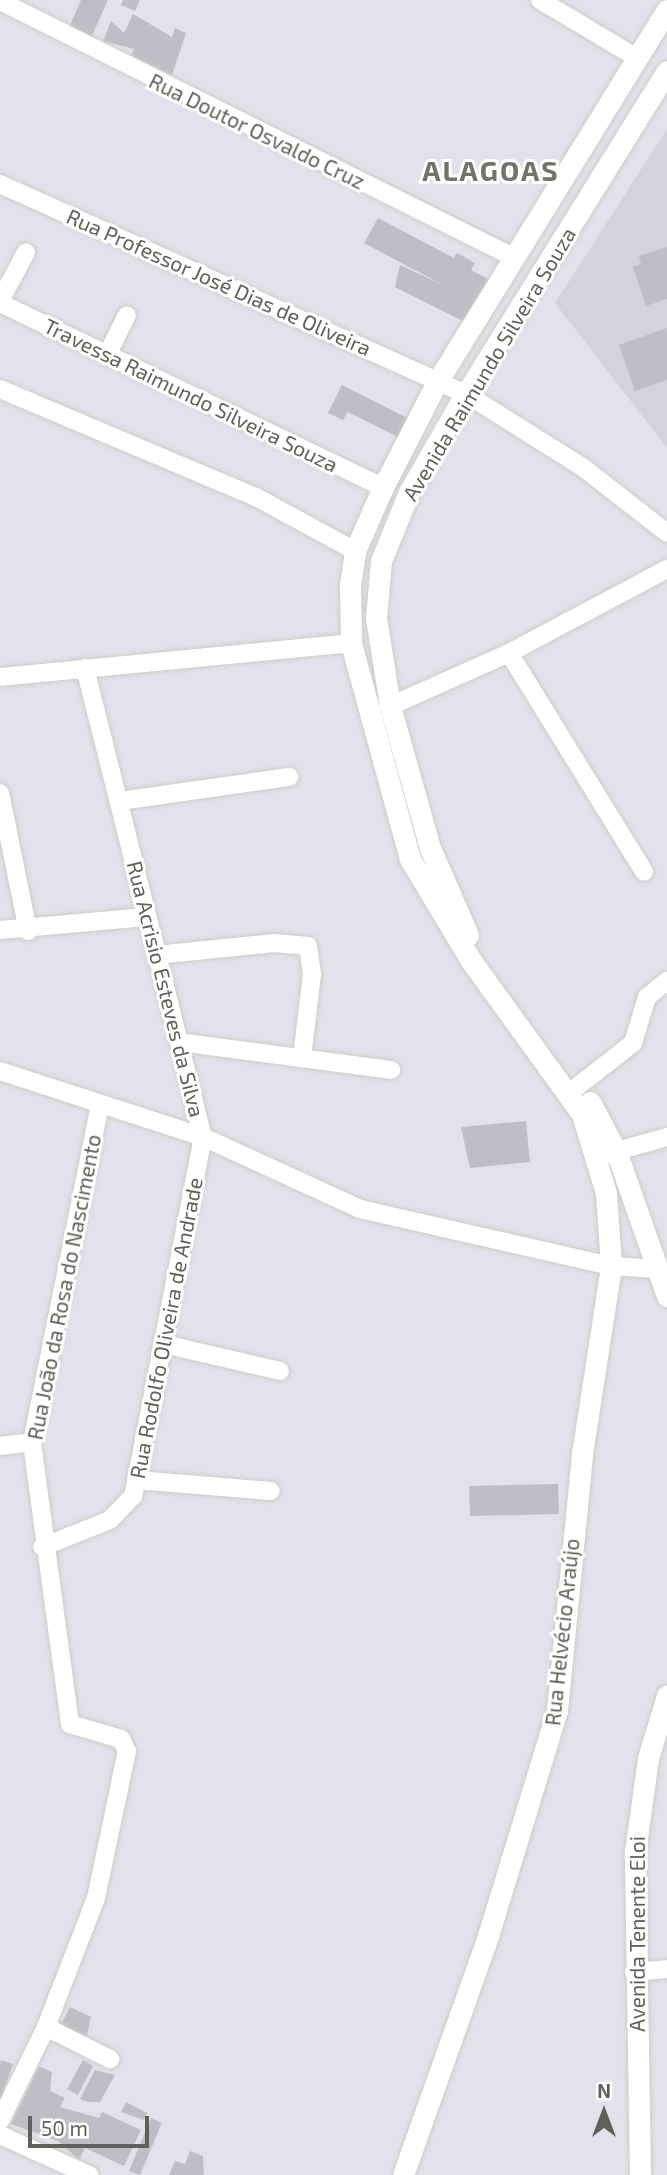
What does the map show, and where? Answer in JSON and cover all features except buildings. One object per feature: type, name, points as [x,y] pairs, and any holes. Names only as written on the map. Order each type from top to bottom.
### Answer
[{"type":"street","points":[[540,0],[637,58]]},
{"type":"street","name":"Rua Doutor Osvaldo Cruz","points":[[0,1],[515,258]]},
{"type":"street","name":"Avenida Raimundo Silveira Souza","points":[[582,1114],[576,1089],[470,959],[410,859],[351,643],[355,551],[383,487],[437,382],[667,10]]},
{"type":"street","name":"Avenida Raimundo Silveira Souza","points":[[667,71],[467,394],[410,492],[381,561],[376,618],[390,706],[452,906],[491,971],[576,1089],[641,1226],[667,1296]]},
{"type":"street","name":"Rua Professor José Dias de Oliveira","points":[[0,184],[294,312],[467,394],[581,466],[667,533]]},
{"type":"street","points":[[0,302],[26,252]]},
{"type":"street","name":"Travessa Raimundo Silveira Souza","points":[[0,302],[383,487]]},
{"type":"street","points":[[108,354],[127,315]]},
{"type":"street","points":[[0,389],[256,496],[355,551]]},
{"type":"street","points":[[390,706],[509,653],[667,569]]},
{"type":"street","points":[[0,677],[351,643]]},
{"type":"street","points":[[509,653],[644,872]]},
{"type":"street","name":"Rua Acrisio Esteves da Silva","points":[[85,668],[203,1137],[360,1209],[611,1266],[657,1269]]},
{"type":"street","points":[[120,801],[289,777]]},
{"type":"street","points":[[0,793],[28,931]]},
{"type":"street","points":[[0,930],[28,931],[146,917]]},
{"type":"street","points":[[156,955],[274,943],[308,946],[312,974],[302,1058]]},
{"type":"street","points":[[576,1089],[633,1043],[647,997],[667,981]]},
{"type":"street","points":[[179,1042],[391,1070]]},
{"type":"street","points":[[0,1071],[203,1137]]},
{"type":"street","name":"Rua João da Rosa do Nascimento","points":[[46,2027],[96,1898],[127,1751],[121,1739],[75,1730],[69,1719],[42,1547],[32,1442],[100,1105]]},
{"type":"street","name":"Rua Helvécio Araújo","points":[[403,2175],[488,1936],[557,1710],[577,1495],[611,1266],[607,1154],[582,1114]]},
{"type":"street","name":"Rua Rodolfo Oliveira de Andrade","points":[[42,1547],[120,1514],[137,1480],[203,1137]]},
{"type":"street","points":[[607,1154],[667,1137]]},
{"type":"street","points":[[610,1233],[641,1226]]},
{"type":"street","points":[[164,1344],[280,1371]]},
{"type":"street","points":[[0,1446],[32,1442]]},
{"type":"street","points":[[137,1480],[271,1490]]},
{"type":"street","name":"Avenida Tenente Eloi","points":[[640,2175],[634,1972],[636,1829],[667,1696]]},
{"type":"street","points":[[634,1972],[667,1969]]},
{"type":"street","points":[[0,2121],[46,2027],[110,2059]]},
{"type":"street","points":[[0,2135],[89,2175]]},
{"type":"shaded area","points":[[667,129],[667,448],[555,303]]},
{"type":"district","name":"ALAGOAS","points":[[491,170]]}]
